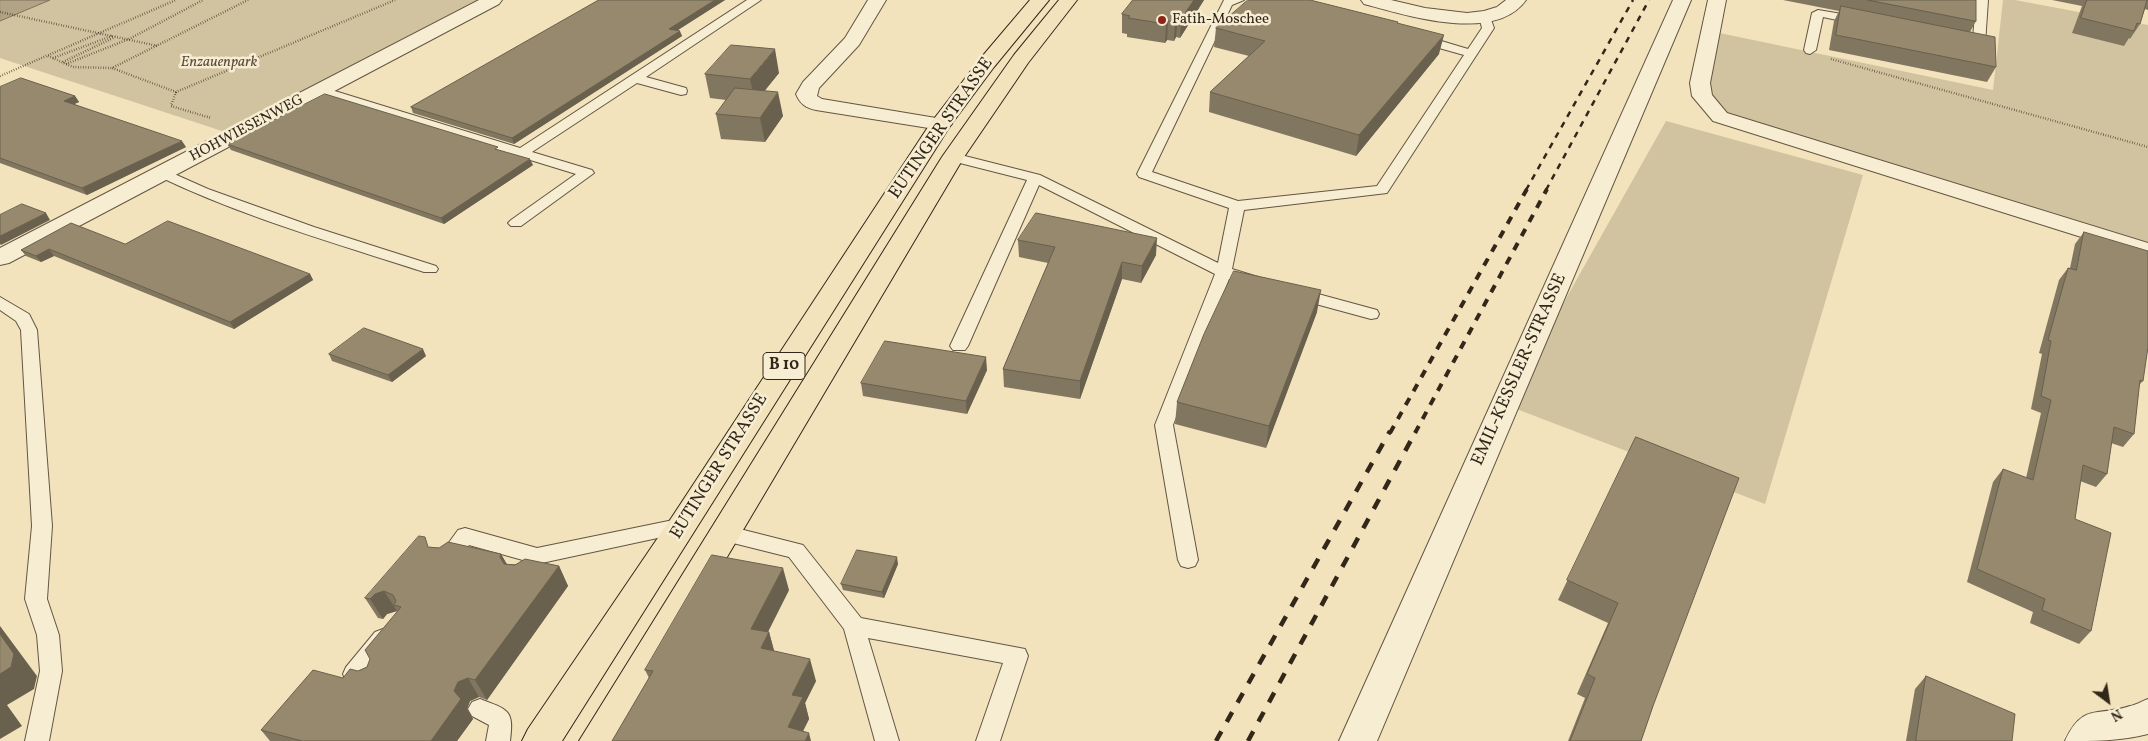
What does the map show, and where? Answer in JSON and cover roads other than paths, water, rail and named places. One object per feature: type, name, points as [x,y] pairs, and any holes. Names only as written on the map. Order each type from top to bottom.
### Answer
[{"type":"main road","name":"EUTINGER STRASSE","points":[[541,741],[683,526],[829,295],[941,124],[987,63],[1040,0]]},
{"type":"main road","name":"EUTINGER STRASSE","points":[[598,741],[953,157],[1021,59],[1068,0]]},
{"type":"street","name":"HOHWIESENWEG","points":[[0,258],[493,0]]},
{"type":"street","points":[[877,0],[852,41],[810,86],[806,94],[808,99],[816,104],[941,124]]},
{"type":"street","points":[[1370,0],[1438,15],[1463,18],[1485,16],[1506,10],[1517,0]]},
{"type":"street","name":"EMIL-KESSLER-STRASSE","points":[[1358,741],[1682,0]]},
{"type":"street","points":[[1717,0],[1700,83],[1702,96],[1720,117],[2148,250]]},
{"type":"street","points":[[2084,741],[2097,727],[2136,722],[2148,715]]},
{"type":"lane","points":[[521,153],[755,0]]},
{"type":"lane","points":[[1238,0],[1228,2],[1144,174],[1237,206],[1382,190],[1488,28],[1485,16]]},
{"type":"lane","points":[[1951,38],[1979,44],[1982,0]]},
{"type":"lane","points":[[1810,50],[1818,13],[1875,24]]},
{"type":"lane","points":[[1406,34],[1470,53]]},
{"type":"lane","points":[[635,78],[682,91]]},
{"type":"lane","points":[[320,91],[587,174],[516,223]]},
{"type":"lane","points":[[953,157],[1035,178],[1224,272],[1370,314]]},
{"type":"lane","points":[[163,173],[204,192],[309,230],[430,269]]},
{"type":"lane","points":[[959,346],[1035,178]]},
{"type":"lane","points":[[1188,560],[1164,425],[1224,272],[1237,206]]},
{"type":"lane","points":[[0,302],[13,309],[23,318],[29,330],[42,526],[36,599],[48,635],[51,671],[37,741]]},
{"type":"lane","points":[[446,559],[465,536],[537,556],[683,526]]},
{"type":"lane","points":[[724,533],[796,551],[854,626],[887,741]]},
{"type":"lane","points":[[522,576],[537,556]]},
{"type":"lane","points":[[371,679],[354,674],[396,622]]},
{"type":"lane","points":[[854,626],[1018,656],[988,741]]},
{"type":"lane","points":[[480,709],[501,720],[498,741]]},
{"type":"railway","points":[[1526,190],[1633,0]]},
{"type":"railway","points":[[1546,190],[1649,0]]},
{"type":"railway","points":[[1390,433],[1527,189]]},
{"type":"railway","points":[[1415,433],[1547,189]]},
{"type":"railway","points":[[1216,741],[1390,431]]},
{"type":"railway","points":[[1248,741],[1416,431]]},
{"type":"place","name":"Fatih-Moschee","points":[[1162,20]]},
{"type":"park label","name":"Enzauenpark","points":[[219,63]]}]
